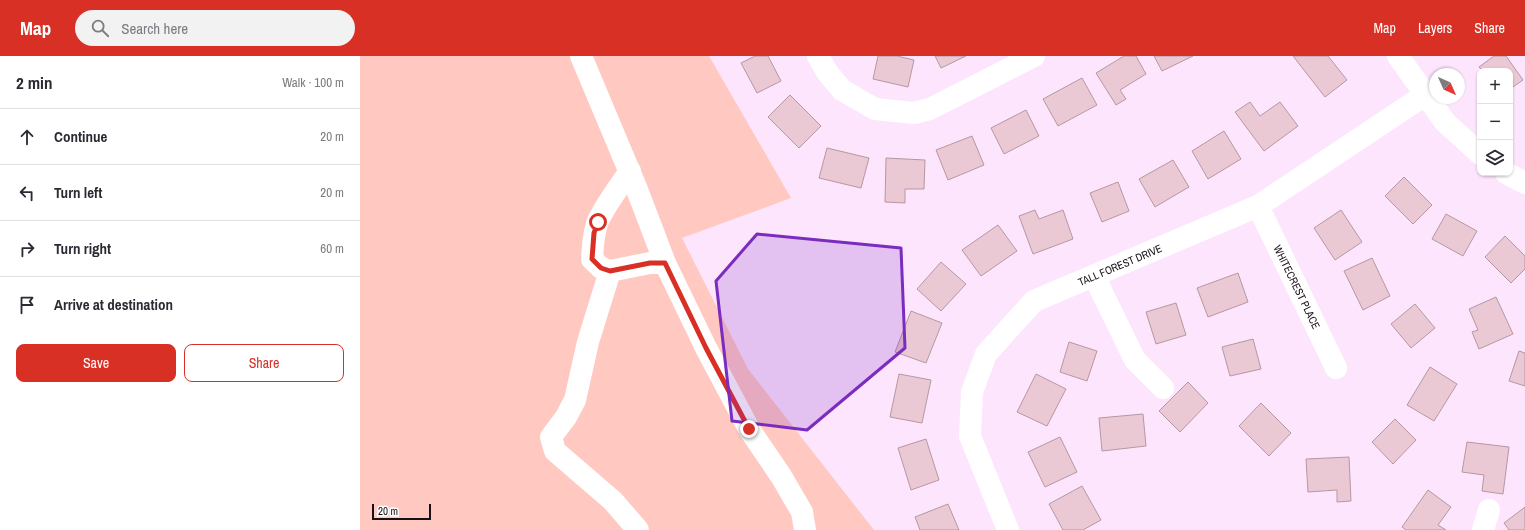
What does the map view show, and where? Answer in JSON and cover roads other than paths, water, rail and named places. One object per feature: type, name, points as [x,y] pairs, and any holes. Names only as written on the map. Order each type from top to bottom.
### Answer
[{"type":"street","points":[[581,56],[630,171],[665,263],[706,348],[749,429],[781,476],[802,512],[805,530]]},
{"type":"street","points":[[818,56],[827,72],[842,90],[875,110],[914,113],[930,109],[1034,56]]},
{"type":"street","points":[[1398,56],[1445,122],[1477,151]]},
{"type":"street","name":"TALL FOREST DRIVE","points":[[1008,530],[970,436],[972,392],[986,354],[1034,301],[1258,206],[1425,95]]},
{"type":"street","points":[[630,171],[616,190],[598,222],[594,233],[592,259],[601,268],[610,271],[650,263],[665,263]]},
{"type":"street","points":[[1512,176],[1525,183]]},
{"type":"street","name":"WHITECREST PLACE","points":[[1258,206],[1336,368]]},
{"type":"street","points":[[610,271],[588,342],[575,400],[566,417],[551,437],[555,451],[613,501],[638,530]]},
{"type":"street","points":[[1094,276],[1135,360],[1164,388]]}]
